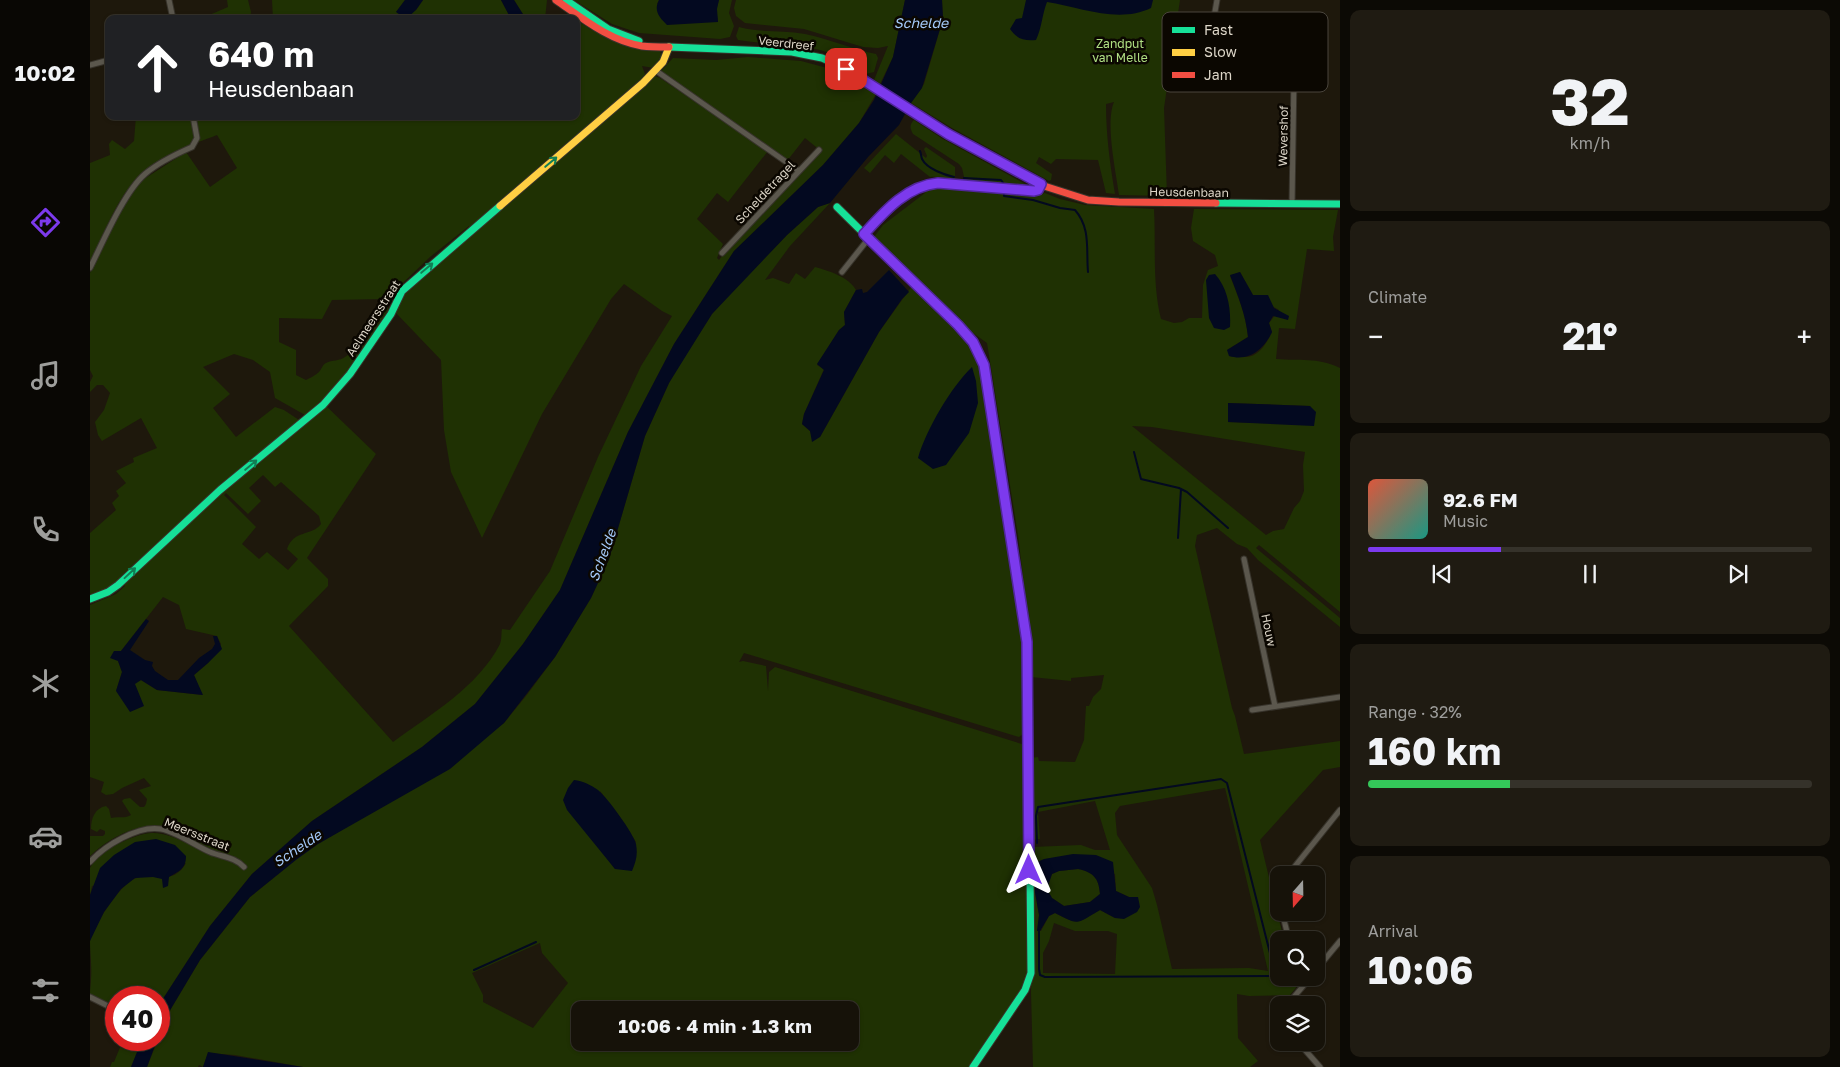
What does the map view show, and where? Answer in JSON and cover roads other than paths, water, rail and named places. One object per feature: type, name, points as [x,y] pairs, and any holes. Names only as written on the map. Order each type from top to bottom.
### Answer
[{"type":"street","points":[[169,0],[172,15]]},
{"type":"street","name":"Veerdreef","points":[[556,0],[578,15]]},
{"type":"street","name":"Veerdreef","points":[[566,0],[608,29],[632,39],[657,46]]},
{"type":"street","name":"Veerdreef","points":[[580,16],[618,39],[642,46],[792,52],[810,55],[834,63],[890,98]]},
{"type":"street","points":[[669,47],[667,56],[655,70],[799,171]]},
{"type":"street","points":[[90,65],[105,61]]},
{"type":"street","name":"Aelmeersstraat","points":[[90,599],[108,592],[118,585],[220,490],[323,405],[350,374],[391,314],[402,290],[643,83],[655,70]]},
{"type":"street","name":"Wevershof","points":[[1292,92],[1292,204]]},
{"type":"street","name":"Heusdenbaan","points":[[890,98],[948,134],[1041,184],[1072,196],[1104,201],[1340,204]]},
{"type":"street","points":[[90,268],[120,208],[137,182],[162,162],[192,147],[197,138],[194,120]]},
{"type":"street","name":"Scheldetragel","points":[[724,250],[819,150]]},
{"type":"street","points":[[842,272],[866,234],[890,206],[925,185],[938,183],[1034,191],[1038,190],[1041,184]]},
{"type":"street","points":[[836,206],[958,325],[973,342],[982,360],[987,377],[1027,642],[1030,979],[1025,990],[972,1067]]},
{"type":"street","name":"Houw","points":[[1244,559],[1275,706]]},
{"type":"street","points":[[1252,710],[1340,697]]},
{"type":"street","points":[[1295,866],[1340,810]]},
{"type":"street","name":"Meersstraat","points":[[90,862],[97,854],[117,840],[151,829],[168,831],[218,856],[235,859],[244,867]]},
{"type":"street","points":[[1325,960],[1340,942]]},
{"type":"street","points":[[1295,996],[1303,986]]},
{"type":"street","points":[[90,997],[105,1004]]},
{"type":"street","points":[[1306,1051],[1320,1067]]},
{"type":"water","points":[[405,0],[423,0],[410,15],[400,15],[396,12]]},
{"type":"water","points":[[501,0],[514,0],[523,15],[509,15]]},
{"type":"water","points":[[659,0],[719,0],[717,9],[718,22],[667,25],[657,11]]},
{"type":"water","name":"Schelde","points":[[905,0],[942,0],[943,19],[922,88],[899,125],[868,157],[830,203],[818,207],[787,235],[712,314],[669,383],[645,436],[609,559],[591,598],[555,657],[504,723],[450,769],[318,844],[250,897],[200,960],[170,1010],[170,988],[210,926],[252,874],[312,821],[422,747],[475,704],[523,644],[560,590],[628,432],[674,344],[734,251],[823,165],[859,123],[874,100],[893,57]]},
{"type":"water","points":[[1026,0],[1153,0],[1151,8],[1125,15],[1099,13],[1047,2],[1036,40],[1024,40],[1010,29],[1016,19],[1022,18]]},
{"type":"water","points":[[889,270],[909,292],[879,332],[820,437],[812,442],[810,431],[802,424],[804,414],[824,370],[817,364],[839,330],[845,325],[844,312],[856,290],[862,289],[863,293],[867,292]]},
{"type":"water","points":[[1240,272],[1253,295],[1268,295],[1274,308],[1289,316],[1288,320],[1273,316],[1269,323],[1272,332],[1265,344],[1249,356],[1236,357],[1229,356],[1227,350],[1248,337],[1244,313],[1230,275]]},
{"type":"water","points":[[1215,274],[1226,292],[1229,306],[1230,327],[1224,330],[1214,328],[1209,318],[1206,280],[1209,275]]},
{"type":"water","points":[[972,367],[976,381],[978,403],[969,433],[946,465],[933,469],[918,458],[922,447],[933,422],[948,397]]},
{"type":"water","points":[[1228,403],[1310,406],[1316,412],[1314,426],[1228,422]]},
{"type":"water","points":[[146,619],[149,621],[130,650],[145,660],[153,662],[152,666],[155,671],[168,680],[178,680],[199,658],[212,649],[215,644],[213,636],[217,636],[222,649],[194,675],[203,695],[157,690],[141,680],[135,684],[144,706],[130,712],[116,691],[122,672],[118,661],[110,658],[114,651],[121,651]]},
{"type":"water","points":[[574,780],[581,781],[598,790],[625,824],[637,848],[632,871],[615,869],[567,810],[563,800]]},
{"type":"water","points":[[156,839],[175,845],[186,856],[185,864],[179,871],[169,877],[168,886],[163,888],[162,879],[153,877],[135,878],[121,889],[104,912],[90,941],[90,895],[100,868],[114,855],[135,842]]},
{"type":"water","points":[[1073,854],[1096,855],[1113,862],[1116,891],[1129,897],[1138,897],[1140,907],[1137,912],[1124,919],[1115,918],[1100,910],[1078,922],[1055,913],[1049,916],[1040,931],[1037,931],[1039,915],[1035,892],[1035,863],[1044,859]],"holes":[[[1083,870],[1097,880],[1100,894],[1090,902],[1064,906],[1052,898],[1047,889],[1052,874],[1059,871]]]},
{"type":"water","points":[[138,1051],[153,1051],[147,1067],[131,1067]]},
{"type":"water","points":[[208,1052],[303,1067],[203,1067]]},
{"type":"waterway","points":[[920,151],[924,163],[932,169],[954,177]]},
{"type":"waterway","points":[[964,178],[1001,180],[1004,184]]},
{"type":"waterway","points":[[1004,194],[1004,196],[1033,200],[1060,208],[1075,210],[1084,224],[1086,232],[1088,272]]},
{"type":"waterway","points":[[1134,452],[1141,479],[1179,488],[1187,492],[1228,528]]},
{"type":"waterway","points":[[1178,538],[1181,489]]},
{"type":"waterway","points":[[1037,843],[1036,816],[1038,807],[1221,779],[1227,783],[1275,973],[1273,976],[1045,977],[1040,975],[1039,969],[1039,930]]},
{"type":"waterway","points":[[474,970],[536,942]]},
{"type":"park label","name":"Zandput van Melle","points":[[1120,50]]}]
